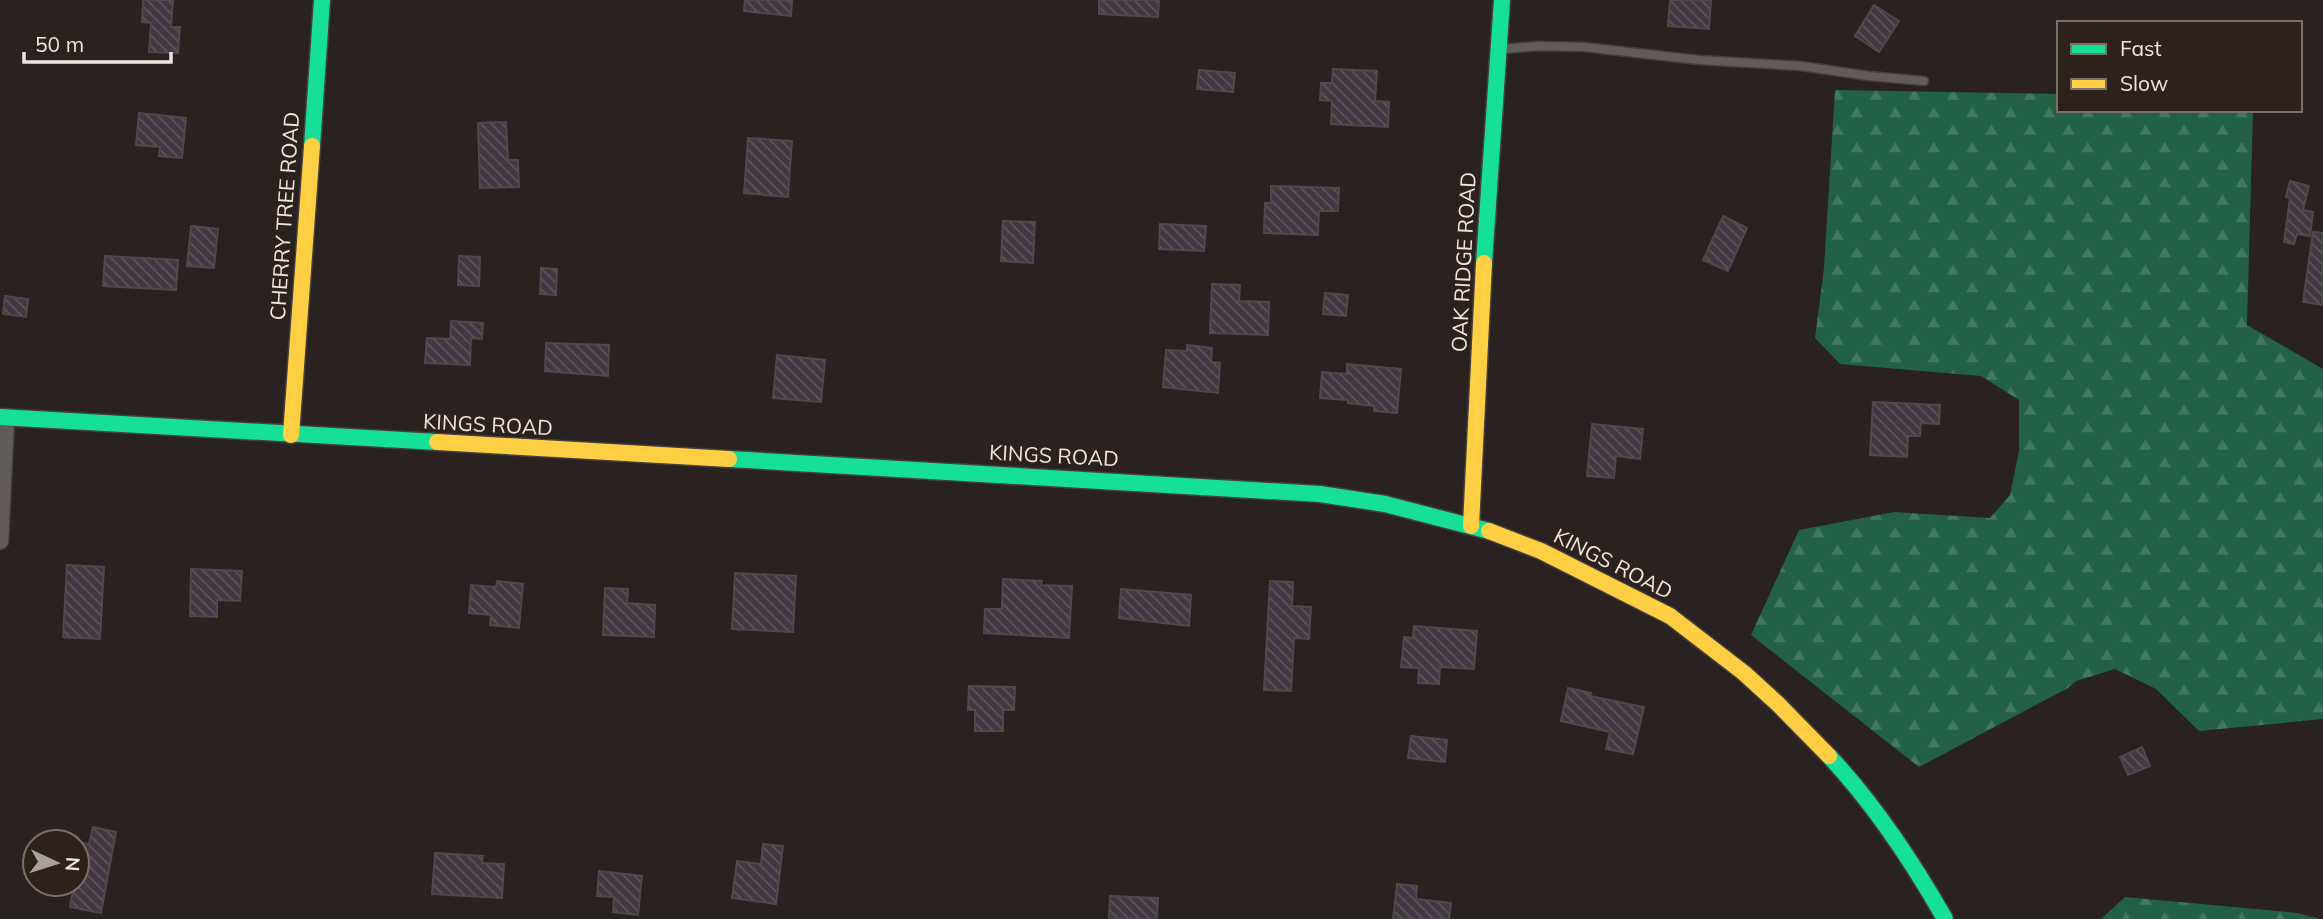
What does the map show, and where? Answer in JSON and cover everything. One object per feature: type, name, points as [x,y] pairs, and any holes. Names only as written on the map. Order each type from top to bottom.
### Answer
[{"type":"street","name":"CHERRY TREE ROAD","points":[[291,435],[321,0]]},
{"type":"street","name":"OAK RIDGE ROAD","points":[[1471,526],[1502,0]]},
{"type":"street","name":"KINGS ROAD","points":[[3,418],[1324,495],[1384,504],[1471,526],[1534,548],[1637,598],[1670,616],[1737,667],[1799,722],[1852,781],[1932,894],[1945,919]]},
{"type":"street","points":[[0,541],[3,418]]},
{"type":"lane","points":[[1498,49],[1584,47],[1924,80]]},
{"type":"green space","points":[[1835,90],[2057,94],[2057,112],[2253,112],[2247,325],[2323,369],[2323,719],[2199,731],[2156,689],[2115,669],[2076,681],[2068,688],[1919,767],[1751,635],[1799,530],[1894,512],[1990,518],[2010,495],[2019,451],[2019,400],[1981,376],[1840,364],[1815,338],[1824,268]]},
{"type":"green space","points":[[2125,897],[2298,913],[2319,919],[2101,919]]},
{"type":"building","points":[[143,0],[173,0],[171,27],[180,27],[178,53],[149,52],[151,23],[142,22]]},
{"type":"building","points":[[745,0],[792,0],[791,16],[744,11]]},
{"type":"building","points":[[1099,0],[1159,0],[1158,17],[1099,14]]},
{"type":"building","points":[[1670,0],[1711,0],[1709,29],[1668,26]]},
{"type":"building","points":[[1874,5],[1899,21],[1879,52],[1855,36]]},
{"type":"building","points":[[1333,69],[1377,71],[1375,101],[1389,102],[1388,127],[1331,124],[1332,101],[1320,100],[1321,83],[1332,83]]},
{"type":"building","points":[[1199,70],[1235,73],[1233,92],[1197,89]]},
{"type":"building","points":[[139,113],[186,118],[182,158],[159,156],[160,147],[136,145]]},
{"type":"building","points":[[506,122],[508,160],[518,160],[519,187],[480,188],[478,123]]},
{"type":"building","points":[[748,138],[792,141],[788,197],[744,193]]},
{"type":"building","points":[[2290,181],[2309,186],[2303,210],[2313,212],[2310,236],[2297,234],[2294,244],[2284,242],[2290,198],[2286,197]]},
{"type":"building","points":[[1271,186],[1339,188],[1338,211],[1319,211],[1318,235],[1264,233],[1265,203],[1271,203]]},
{"type":"building","points":[[1723,216],[1747,228],[1728,271],[1703,260]]},
{"type":"building","points":[[1003,221],[1035,222],[1033,263],[1001,261]]},
{"type":"building","points":[[1160,224],[1206,226],[1204,251],[1159,249]]},
{"type":"building","points":[[191,226],[218,229],[214,268],[187,266]]},
{"type":"building","points":[[2313,232],[2323,233],[2323,305],[2303,302]]},
{"type":"building","points":[[105,256],[178,260],[176,290],[103,286]]},
{"type":"building","points":[[459,256],[480,257],[479,286],[458,285]]},
{"type":"building","points":[[541,268],[557,269],[556,295],[540,294]]},
{"type":"building","points":[[1212,284],[1240,285],[1239,301],[1269,302],[1268,335],[1210,333]]},
{"type":"building","points":[[1325,293],[1348,295],[1346,316],[1323,314]]},
{"type":"building","points":[[5,296],[28,299],[26,317],[3,314]]},
{"type":"building","points":[[451,321],[483,323],[482,339],[471,338],[470,365],[425,363],[427,338],[450,339]]},
{"type":"building","points":[[546,343],[609,345],[608,376],[545,371]]},
{"type":"building","points":[[1187,345],[1212,348],[1211,362],[1220,363],[1218,393],[1163,387],[1166,350],[1187,351]]},
{"type":"building","points":[[777,355],[825,360],[821,402],[773,398]]},
{"type":"building","points":[[1347,364],[1401,369],[1397,413],[1374,411],[1374,406],[1348,403],[1348,400],[1320,398],[1322,372],[1347,374]]},
{"type":"building","points":[[1873,402],[1940,405],[1939,424],[1921,423],[1920,436],[1908,436],[1907,457],[1870,455]]},
{"type":"building","points":[[1592,424],[1643,429],[1640,459],[1616,456],[1614,478],[1587,476]]},
{"type":"building","points":[[67,565],[104,567],[100,639],[63,637]]},
{"type":"building","points":[[191,569],[242,571],[240,601],[217,600],[217,617],[190,616]]},
{"type":"building","points":[[735,573],[796,576],[793,632],[732,629]]},
{"type":"building","points":[[1003,579],[1042,581],[1041,585],[1072,586],[1069,638],[984,633],[985,609],[1002,609]]},
{"type":"building","points":[[497,581],[523,584],[519,628],[490,625],[491,615],[469,613],[471,585],[496,587]]},
{"type":"building","points":[[1270,581],[1293,582],[1292,606],[1311,607],[1309,639],[1294,638],[1291,691],[1264,690]]},
{"type":"building","points":[[605,588],[628,589],[627,603],[655,605],[654,637],[603,635]]},
{"type":"building","points":[[1121,589],[1191,595],[1189,626],[1119,618]]},
{"type":"building","points":[[1414,626],[1477,631],[1474,669],[1440,667],[1439,684],[1418,683],[1419,668],[1401,667],[1404,637],[1413,638]]},
{"type":"building","points":[[969,686],[1015,687],[1014,710],[1003,710],[1003,731],[975,731],[975,710],[968,710]]},
{"type":"building","points":[[1568,688],[1591,693],[1590,696],[1644,707],[1633,754],[1606,749],[1610,732],[1561,721]]},
{"type":"building","points":[[1411,736],[1447,740],[1445,762],[1408,758]]},
{"type":"building","points":[[2142,747],[2150,766],[2128,775],[2120,757]]},
{"type":"building","points":[[93,827],[116,832],[101,913],[70,907],[72,898],[91,898]]},
{"type":"building","points":[[763,844],[783,846],[776,904],[732,898],[737,861],[761,864]]},
{"type":"building","points":[[435,853],[483,856],[482,863],[504,864],[502,898],[432,894]]},
{"type":"building","points":[[599,871],[642,876],[638,915],[613,912],[614,897],[597,896]]},
{"type":"building","points":[[1397,884],[1417,886],[1416,899],[1451,903],[1449,919],[1393,919]]},
{"type":"building","points":[[1110,896],[1158,898],[1157,919],[1109,919]]},
{"type":"traffic: fast","points":[[312,146],[322,0]]},
{"type":"traffic: fast","points":[[1484,263],[1502,0]]},
{"type":"traffic: fast","points":[[0,417],[437,442]]},
{"type":"traffic: fast","points":[[729,459],[1320,494],[1385,504],[1489,531]]},
{"type":"traffic: fast","points":[[1829,756],[1892,834],[1945,919]]},
{"type":"traffic: slow","points":[[291,435],[312,146]]},
{"type":"traffic: slow","points":[[1471,526],[1484,263]]},
{"type":"traffic: slow","points":[[437,442],[729,459]]},
{"type":"traffic: slow","points":[[1489,531],[1541,551],[1670,616],[1744,673],[1829,756]]}]
